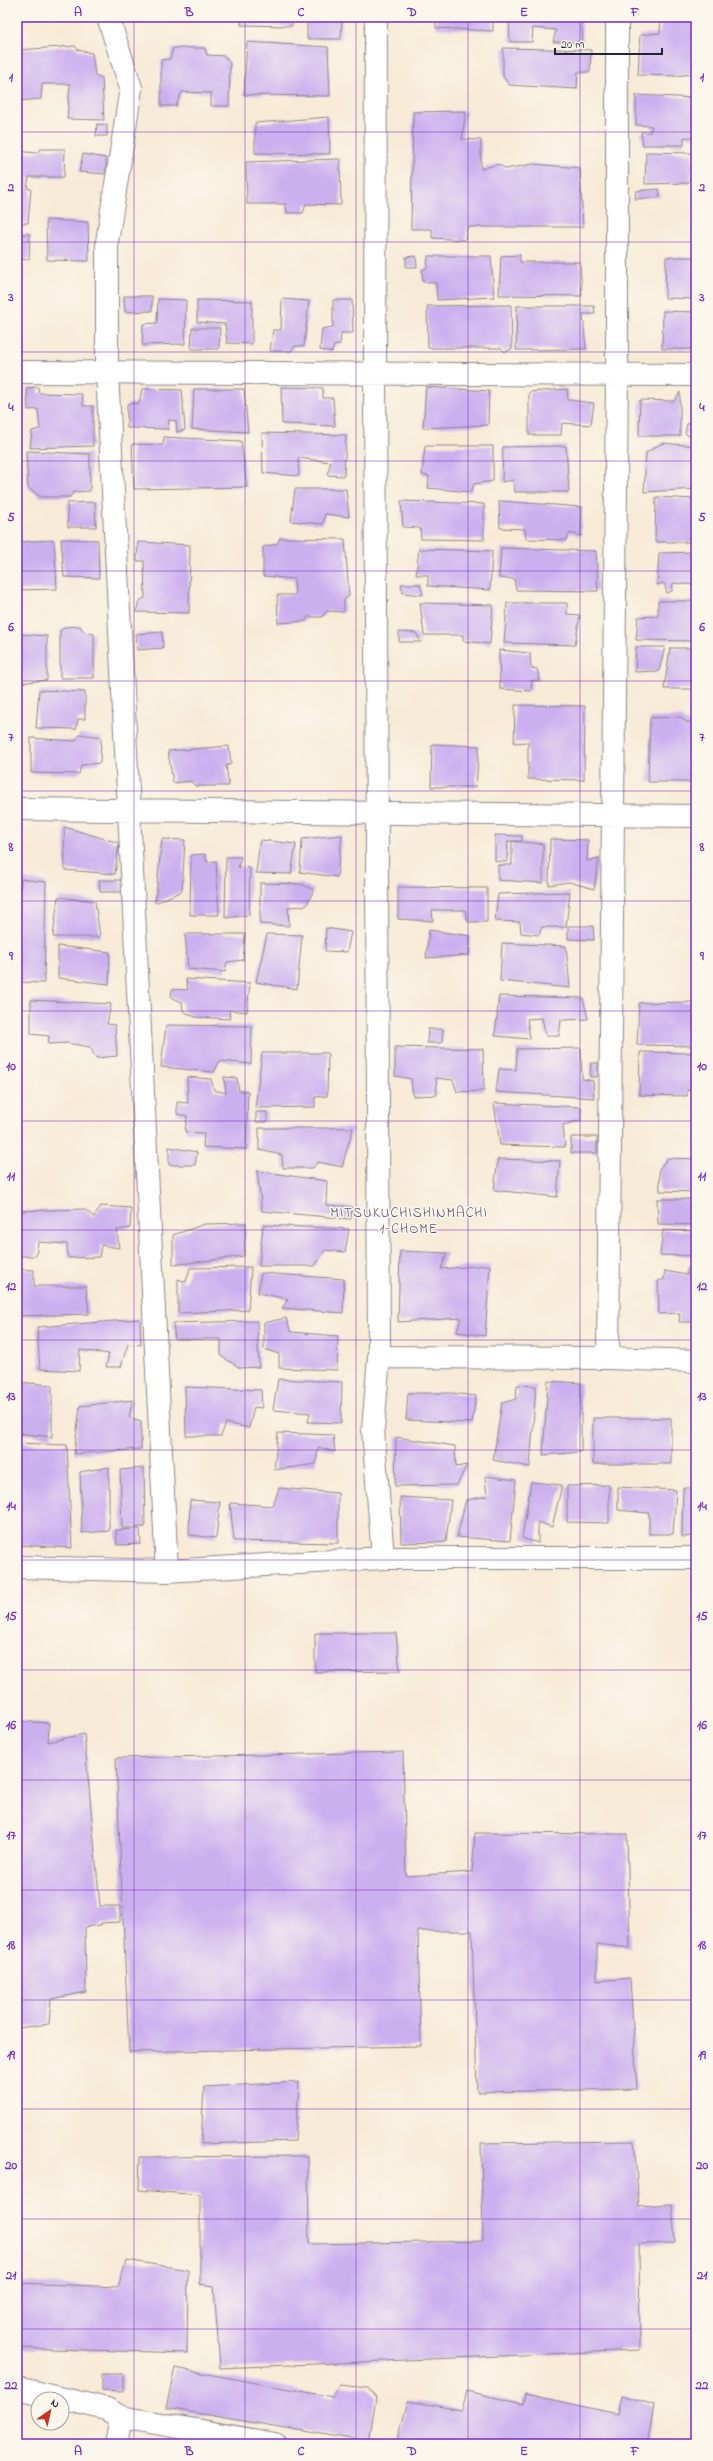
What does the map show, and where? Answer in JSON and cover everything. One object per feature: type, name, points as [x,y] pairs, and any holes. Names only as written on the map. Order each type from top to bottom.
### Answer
[{"type":"street","points":[[108,17],[131,88],[107,242],[107,372],[127,810],[167,1571]]},
{"type":"street","points":[[376,17],[375,373],[379,1357],[373,1430],[383,1558]]},
{"type":"street","points":[[608,1358],[616,374],[617,17]]},
{"type":"street","points":[[17,372],[696,375]]},
{"type":"street","points":[[17,809],[696,816]]},
{"type":"street","points":[[379,1357],[608,1358],[696,1361]]},
{"type":"street","points":[[17,1567],[167,1571],[383,1558],[696,1558]]},
{"type":"street","points":[[17,2388],[107,2409],[121,2417],[276,2444]]},
{"type":"street","points":[[116,2444],[121,2417]]},
{"type":"building","points":[[242,17],[292,17],[292,26],[241,25]]},
{"type":"building","points":[[307,17],[352,17],[352,19],[342,19],[341,39],[307,39]]},
{"type":"building","points":[[436,17],[493,17],[493,31],[436,28]]},
{"type":"building","points":[[509,17],[581,17],[583,42],[553,42],[556,30],[533,28],[532,42],[510,42]]},
{"type":"building","points":[[661,17],[696,17],[696,73],[678,76],[638,75],[640,35],[660,33]]},
{"type":"building","points":[[247,42],[328,47],[330,96],[244,95]]},
{"type":"building","points":[[75,46],[78,50],[92,53],[95,75],[102,78],[104,120],[67,119],[70,84],[42,84],[41,99],[17,101],[17,50]]},
{"type":"building","points":[[173,48],[205,48],[207,55],[224,56],[230,63],[229,106],[211,106],[211,93],[182,92],[176,106],[161,106],[161,60],[170,59]]},
{"type":"building","points":[[503,48],[591,50],[590,72],[578,72],[577,89],[509,85],[503,76]]},
{"type":"building","points":[[636,95],[696,98],[696,138],[684,137],[684,145],[643,145],[641,132],[650,132],[652,126],[636,125]]},
{"type":"building","points":[[466,111],[462,139],[481,140],[481,169],[498,164],[506,169],[533,164],[580,168],[583,227],[467,227],[465,240],[432,238],[432,229],[411,229],[413,112]]},
{"type":"building","points":[[329,117],[330,154],[255,153],[255,123]]},
{"type":"building","points":[[97,124],[107,125],[107,136],[96,136]]},
{"type":"building","points":[[41,149],[65,149],[64,177],[29,177],[27,188],[31,189],[28,223],[17,223],[17,151],[36,153]]},
{"type":"building","points":[[646,152],[692,153],[694,169],[688,183],[645,184]]},
{"type":"building","points":[[83,154],[106,158],[106,174],[79,172]]},
{"type":"building","points":[[340,159],[341,205],[306,204],[303,213],[287,213],[286,204],[247,204],[246,162]]},
{"type":"building","points":[[659,189],[660,197],[635,199],[636,191]]},
{"type":"building","points":[[46,220],[88,222],[89,261],[47,260]]},
{"type":"building","points":[[17,234],[30,234],[29,259],[17,260]]},
{"type":"building","points":[[520,255],[520,262],[580,262],[582,296],[499,295],[501,256]]},
{"type":"building","points":[[416,256],[417,267],[406,267],[406,257]]},
{"type":"building","points":[[428,256],[491,256],[494,297],[437,300],[436,283],[423,282],[422,270],[427,268]]},
{"type":"building","points":[[666,257],[696,257],[696,299],[665,298]]},
{"type":"building","points":[[124,296],[152,296],[152,311],[125,312]]},
{"type":"building","points":[[158,299],[186,300],[185,344],[142,345],[143,324],[157,323]]},
{"type":"building","points":[[282,299],[309,301],[304,346],[295,346],[291,351],[270,351],[273,330],[281,330]]},
{"type":"building","points":[[197,300],[252,301],[252,344],[227,343],[225,324],[197,322]]},
{"type":"building","points":[[333,300],[352,300],[353,333],[341,333],[340,344],[334,346],[332,352],[320,350],[322,329],[333,327]]},
{"type":"building","points":[[511,305],[512,349],[505,352],[501,348],[428,348],[427,306]]},
{"type":"building","points":[[517,306],[594,306],[595,314],[583,314],[586,349],[516,350]]},
{"type":"building","points":[[663,311],[696,312],[696,349],[662,349]]},
{"type":"building","points":[[192,328],[220,328],[219,349],[191,349]]},
{"type":"building","points":[[38,387],[39,393],[82,394],[83,406],[93,406],[93,446],[30,448],[32,431],[40,429],[38,409],[28,410],[27,388]]},
{"type":"building","points":[[281,387],[323,388],[323,398],[333,398],[335,426],[282,424]]},
{"type":"building","points":[[426,387],[489,391],[488,425],[423,428]]},
{"type":"building","points":[[142,389],[182,390],[185,430],[177,432],[176,421],[169,420],[168,429],[127,428],[127,404],[139,403]]},
{"type":"building","points":[[194,389],[244,389],[248,432],[192,429]]},
{"type":"building","points":[[567,389],[568,400],[594,403],[591,425],[562,423],[561,435],[529,435],[529,392]]},
{"type":"building","points":[[680,392],[680,436],[639,436],[640,400],[674,401]]},
{"type":"building","points":[[696,421],[696,437],[692,438],[685,433],[687,424]]},
{"type":"building","points":[[262,433],[346,435],[344,476],[327,475],[331,462],[298,458],[299,476],[263,473]]},
{"type":"building","points":[[164,437],[241,441],[247,487],[134,489],[132,444],[163,445]]},
{"type":"building","points":[[662,443],[696,446],[696,489],[644,492],[646,453]]},
{"type":"building","points":[[425,446],[493,446],[493,481],[474,484],[471,492],[428,488],[429,476],[422,475]]},
{"type":"building","points":[[566,446],[569,492],[515,492],[513,480],[502,482],[503,447]]},
{"type":"building","points":[[26,451],[90,454],[90,491],[74,492],[70,497],[41,497],[28,488]]},
{"type":"building","points":[[295,489],[346,489],[349,517],[325,514],[323,524],[291,521]]},
{"type":"building","points":[[656,497],[696,499],[696,542],[655,542]]},
{"type":"building","points":[[401,501],[484,504],[484,540],[421,539],[420,528],[403,527]]},
{"type":"building","points":[[499,501],[582,507],[581,536],[570,533],[566,540],[526,539],[525,529],[500,528]]},
{"type":"building","points":[[95,502],[96,527],[68,527],[67,503]]},
{"type":"building","points":[[280,538],[345,539],[349,596],[344,600],[344,612],[327,611],[322,617],[307,617],[306,621],[278,623],[277,595],[295,595],[294,579],[263,576],[263,547],[277,544]]},
{"type":"building","points":[[61,539],[98,540],[99,578],[64,577]]},
{"type":"building","points":[[54,540],[57,589],[17,590],[17,542]]},
{"type":"building","points":[[138,542],[190,545],[189,613],[136,612],[139,601],[145,598],[144,561],[137,561]]},
{"type":"building","points":[[501,548],[596,551],[598,591],[516,590],[514,579],[499,578]]},
{"type":"building","points":[[419,549],[492,551],[490,590],[428,586],[428,575],[416,575]]},
{"type":"building","points":[[696,552],[696,585],[673,583],[672,591],[667,593],[664,583],[657,585],[659,553]]},
{"type":"building","points":[[401,584],[420,584],[423,595],[403,593]]},
{"type":"building","points":[[658,601],[696,601],[696,641],[636,640],[638,617],[658,616]]},
{"type":"building","points":[[420,603],[493,605],[490,644],[463,641],[463,635],[424,635]]},
{"type":"building","points":[[507,603],[567,603],[567,614],[580,615],[575,645],[504,643]]},
{"type":"building","points":[[80,626],[84,632],[94,634],[94,678],[60,678],[60,631],[65,627]]},
{"type":"building","points":[[162,632],[163,648],[137,650],[136,634]]},
{"type":"building","points":[[399,632],[416,633],[421,642],[399,642]]},
{"type":"building","points":[[17,634],[47,636],[47,680],[17,683]]},
{"type":"building","points":[[636,647],[665,647],[659,671],[635,672]]},
{"type":"building","points":[[670,648],[696,648],[696,689],[664,689]]},
{"type":"building","points":[[499,650],[530,653],[531,668],[537,669],[540,681],[532,680],[531,691],[500,689]]},
{"type":"building","points":[[39,690],[85,692],[85,719],[78,719],[76,729],[36,728]]},
{"type":"building","points":[[17,696],[21,696],[18,741],[17,741]]},
{"type":"building","points":[[515,705],[585,706],[584,780],[528,779],[528,742],[514,743]]},
{"type":"building","points":[[681,717],[686,722],[696,722],[696,782],[648,782],[650,718]]},
{"type":"building","points":[[80,734],[101,737],[100,763],[81,765],[79,774],[31,773],[31,738],[75,741]]},
{"type":"building","points":[[432,744],[479,746],[476,787],[431,787]]},
{"type":"building","points":[[229,746],[231,764],[226,766],[229,786],[195,786],[191,781],[173,783],[168,751]]},
{"type":"building","points":[[64,827],[119,843],[115,874],[65,870]]},
{"type":"building","points":[[342,835],[337,877],[300,872],[302,839]]},
{"type":"building","points":[[495,835],[522,836],[522,841],[508,841],[507,862],[495,861]]},
{"type":"building","points":[[162,839],[185,840],[182,891],[155,903]]},
{"type":"building","points":[[550,839],[588,840],[587,861],[599,858],[594,889],[569,882],[549,885]]},
{"type":"building","points":[[260,840],[296,844],[291,874],[256,873]]},
{"type":"building","points":[[512,841],[543,844],[543,883],[498,880],[498,865],[512,865]]},
{"type":"building","points":[[205,854],[207,862],[216,861],[219,915],[190,915],[191,855]]},
{"type":"building","points":[[226,857],[241,857],[238,867],[250,868],[249,915],[225,918]]},
{"type":"building","points":[[21,879],[46,882],[44,983],[17,982],[17,898],[20,899]]},
{"type":"building","points":[[99,880],[121,880],[122,892],[100,892]]},
{"type":"building","points":[[260,883],[301,884],[314,890],[306,906],[288,907],[289,926],[260,924]]},
{"type":"building","points":[[398,887],[487,888],[487,922],[468,922],[465,910],[432,910],[433,921],[398,919]]},
{"type":"building","points":[[570,892],[566,927],[542,927],[539,935],[521,933],[520,922],[495,921],[498,894]]},
{"type":"building","points":[[58,897],[95,901],[100,937],[53,937]]},
{"type":"building","points":[[568,926],[593,926],[594,940],[568,939]]},
{"type":"building","points":[[326,928],[351,932],[347,952],[325,951]]},
{"type":"building","points":[[429,930],[470,936],[469,955],[426,958]]},
{"type":"building","points":[[185,934],[245,934],[243,960],[227,962],[225,972],[188,969]]},
{"type":"building","points":[[267,934],[302,935],[297,989],[256,982]]},
{"type":"building","points":[[502,943],[566,946],[570,988],[500,981]]},
{"type":"building","points":[[58,946],[110,952],[109,984],[58,978]]},
{"type":"building","points":[[186,979],[250,983],[247,1012],[229,1010],[230,1019],[195,1017],[183,1011],[182,1002],[171,997],[172,989],[188,990]]},
{"type":"building","points":[[499,996],[583,998],[588,1019],[561,1020],[559,1036],[546,1036],[542,1018],[527,1019],[530,1039],[495,1036]]},
{"type":"building","points":[[31,1000],[111,1004],[107,1024],[115,1025],[117,1056],[96,1058],[90,1047],[67,1043],[48,1044],[49,1036],[31,1034]]},
{"type":"building","points":[[696,1002],[696,1046],[637,1045],[639,1003]]},
{"type":"building","points":[[166,1025],[252,1026],[251,1064],[220,1061],[214,1072],[161,1067]]},
{"type":"building","points":[[428,1029],[443,1029],[442,1043],[427,1043]]},
{"type":"building","points":[[395,1047],[483,1049],[484,1091],[457,1092],[453,1080],[436,1078],[437,1095],[413,1096],[411,1079],[395,1076]]},
{"type":"building","points":[[581,1048],[582,1079],[593,1081],[594,1098],[496,1092],[499,1069],[516,1070],[517,1049]]},
{"type":"building","points":[[640,1052],[696,1053],[696,1092],[687,1090],[687,1096],[639,1095]]},
{"type":"building","points":[[262,1053],[328,1053],[327,1096],[315,1097],[315,1107],[255,1108]]},
{"type":"building","points":[[591,1063],[598,1063],[597,1077],[590,1077]]},
{"type":"building","points":[[187,1077],[211,1079],[214,1090],[226,1093],[224,1077],[237,1078],[239,1091],[248,1091],[246,1149],[203,1147],[204,1133],[185,1132],[187,1116],[177,1114],[177,1102],[188,1103]]},
{"type":"building","points":[[494,1103],[581,1107],[581,1120],[563,1125],[565,1147],[500,1145]]},
{"type":"building","points":[[256,1112],[267,1112],[267,1122],[256,1122]]},
{"type":"building","points":[[259,1128],[353,1128],[342,1167],[318,1162],[313,1168],[283,1168],[282,1155],[259,1150]]},
{"type":"building","points":[[571,1137],[597,1137],[597,1153],[571,1153]]},
{"type":"building","points":[[169,1147],[197,1152],[195,1165],[169,1165]]},
{"type":"building","points":[[668,1158],[696,1159],[696,1192],[660,1191],[659,1169]]},
{"type":"building","points":[[498,1159],[560,1161],[557,1197],[494,1190]]},
{"type":"building","points":[[257,1171],[327,1181],[326,1205],[352,1207],[351,1219],[262,1211]]},
{"type":"building","points":[[657,1199],[696,1199],[696,1225],[658,1224]]},
{"type":"building","points":[[101,1206],[131,1208],[130,1228],[117,1230],[119,1248],[101,1245],[99,1257],[68,1258],[67,1244],[38,1242],[36,1256],[17,1256],[17,1211],[84,1209],[94,1217]]},
{"type":"building","points":[[246,1223],[244,1256],[173,1265],[173,1235],[205,1224]]},
{"type":"building","points":[[263,1225],[349,1229],[345,1252],[325,1250],[315,1266],[259,1266]]},
{"type":"building","points":[[663,1230],[696,1231],[696,1256],[660,1255]]},
{"type":"building","points":[[400,1251],[447,1253],[441,1269],[490,1265],[485,1336],[457,1332],[461,1318],[398,1322]]},
{"type":"building","points":[[251,1267],[248,1310],[178,1313],[178,1279],[186,1282],[190,1268]]},
{"type":"building","points":[[17,1269],[34,1270],[34,1286],[86,1286],[89,1314],[17,1316]]},
{"type":"building","points":[[687,1269],[696,1269],[696,1322],[679,1322],[680,1313],[659,1314],[658,1280],[664,1280],[665,1271],[687,1275]]},
{"type":"building","points":[[261,1273],[344,1279],[343,1313],[282,1308],[288,1299],[258,1293]]},
{"type":"building","points":[[286,1318],[291,1332],[338,1336],[337,1370],[279,1368],[279,1354],[264,1349],[264,1323]]},
{"type":"building","points":[[140,1319],[141,1345],[128,1344],[121,1367],[106,1367],[109,1354],[80,1350],[79,1371],[40,1369],[37,1327]]},
{"type":"building","points":[[257,1321],[259,1367],[240,1368],[221,1356],[221,1339],[175,1339],[173,1323]]},
{"type":"building","points":[[278,1379],[342,1382],[341,1423],[308,1422],[310,1413],[273,1410]]},
{"type":"building","points":[[548,1381],[581,1383],[581,1452],[543,1455]]},
{"type":"building","points":[[17,1382],[52,1385],[52,1437],[17,1433]]},
{"type":"building","points":[[517,1385],[536,1386],[530,1467],[493,1460],[502,1403],[516,1399]]},
{"type":"building","points":[[185,1387],[261,1390],[262,1408],[254,1407],[249,1428],[226,1423],[221,1436],[186,1436]]},
{"type":"building","points":[[408,1393],[452,1393],[476,1396],[472,1423],[406,1420]]},
{"type":"building","points":[[133,1400],[129,1417],[141,1421],[141,1449],[74,1454],[80,1406]]},
{"type":"building","points":[[593,1418],[671,1418],[671,1464],[593,1464]]},
{"type":"building","points":[[278,1433],[333,1435],[335,1452],[318,1447],[316,1464],[274,1470]]},
{"type":"building","points":[[396,1437],[455,1446],[456,1467],[467,1465],[457,1485],[395,1486]]},
{"type":"building","points":[[17,1443],[67,1445],[72,1548],[17,1545]]},
{"type":"building","points":[[109,1467],[109,1531],[82,1533],[80,1472]]},
{"type":"building","points":[[144,1468],[145,1527],[122,1528],[120,1470]]},
{"type":"building","points":[[485,1476],[516,1480],[510,1541],[457,1537],[466,1500],[487,1496]]},
{"type":"building","points":[[531,1482],[562,1485],[552,1527],[538,1522],[538,1543],[522,1538]]},
{"type":"building","points":[[609,1485],[609,1523],[567,1522],[567,1486]]},
{"type":"building","points":[[618,1487],[676,1490],[673,1534],[649,1534],[649,1513],[618,1510]]},
{"type":"building","points":[[279,1488],[338,1493],[338,1543],[234,1541],[230,1503],[273,1506]]},
{"type":"building","points":[[683,1488],[696,1488],[696,1536],[682,1537]]},
{"type":"building","points":[[400,1497],[451,1500],[446,1542],[401,1543]]},
{"type":"building","points":[[190,1500],[220,1502],[216,1538],[189,1535]]},
{"type":"building","points":[[140,1529],[141,1544],[117,1545],[116,1530]]},
{"type":"building","points":[[315,1633],[396,1633],[400,1671],[315,1672]]},
{"type":"building","points":[[17,1721],[49,1723],[48,1742],[84,1734],[100,1906],[120,1906],[120,1922],[101,1923],[101,1925],[85,1927],[86,1992],[51,1999],[49,2024],[17,2028]]},
{"type":"building","points":[[403,1752],[406,1876],[472,1872],[475,1833],[627,1834],[630,1948],[597,1944],[597,1981],[630,1978],[637,2089],[477,2092],[472,1931],[418,1931],[421,2046],[129,2052],[116,1758]]},
{"type":"building","points":[[299,2082],[295,2141],[201,2144],[204,2087]]},
{"type":"building","points":[[634,2141],[639,2206],[672,2204],[675,2243],[639,2244],[640,2350],[220,2368],[214,2286],[200,2284],[200,2195],[139,2190],[140,2157],[308,2156],[309,2244],[483,2241],[481,2143]]},
{"type":"building","points":[[126,2260],[188,2270],[187,2353],[17,2348],[17,2283],[118,2287]]},
{"type":"building","points":[[175,2368],[333,2397],[339,2385],[368,2388],[376,2397],[369,2442],[166,2408]]},
{"type":"building","points":[[102,2374],[123,2374],[123,2391],[102,2390]]},
{"type":"building","points":[[467,2391],[523,2404],[525,2394],[618,2414],[622,2395],[654,2405],[647,2444],[407,2444],[397,2442],[408,2401],[462,2410]]},
{"type":"district","name":"MITSUKUCHISHINMACHI 1-CHOME","points":[[409,1222]]}]
